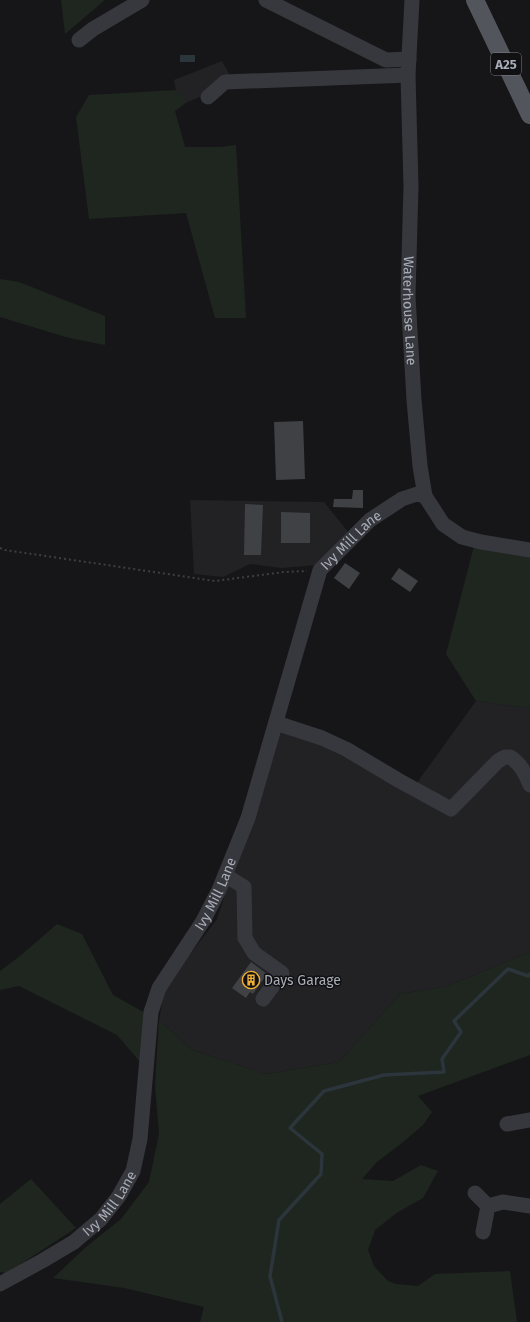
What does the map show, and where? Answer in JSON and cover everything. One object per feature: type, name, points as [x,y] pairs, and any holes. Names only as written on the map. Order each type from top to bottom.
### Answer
[{"type":"main road","name":"A25","points":[[475,0],[530,115]]},
{"type":"street","points":[[79,40],[93,29],[142,0]]},
{"type":"street","points":[[266,0],[386,60],[409,59]]},
{"type":"street","name":"Waterhouse Lane","points":[[412,0],[408,75],[411,186],[408,296],[414,400],[420,466],[425,496],[443,524],[462,537],[481,542],[530,550]]},
{"type":"street","points":[[208,96],[225,82],[408,75]]},
{"type":"street","name":"Ivy Mill Lane","points":[[0,1284],[74,1242],[101,1219],[119,1196],[133,1170],[140,1139],[151,1012],[159,988],[203,921],[219,890],[248,818],[320,570],[370,520],[402,499],[417,494],[425,496]]},
{"type":"street","points":[[276,724],[322,738],[346,749],[451,809],[498,761],[505,757],[510,757],[522,767],[530,785]]},
{"type":"street","points":[[226,874],[244,887],[245,938],[254,953],[282,973],[263,999]]},
{"type":"street","points":[[507,1124],[530,1120]]},
{"type":"street","points":[[475,1193],[488,1206]]},
{"type":"street","points":[[488,1206],[503,1202],[530,1206]]},
{"type":"street","points":[[483,1232],[488,1206]]},
{"type":"path","points":[[0,548],[215,582],[284,572],[320,570]]},
{"type":"shaded area","points":[[61,0],[105,0],[65,34]]},
{"type":"shaded area","points":[[180,55],[195,55],[195,62],[180,62]]},
{"type":"shaded area","points":[[222,61],[236,86],[225,87],[185,103],[176,90],[174,80]]},
{"type":"shaded area","points":[[176,90],[187,102],[175,111],[185,147],[220,147],[236,145],[246,318],[215,318],[186,213],[89,219],[76,117],[89,95]]},
{"type":"shaded area","points":[[0,279],[19,282],[105,316],[105,345],[69,338],[0,317]]},
{"type":"shaded area","points":[[190,500],[324,502],[349,533],[317,565],[282,568],[250,564],[223,577],[194,574]]},
{"type":"shaded area","points":[[474,546],[530,555],[530,708],[476,701],[446,654]]},
{"type":"shaded area","points":[[476,701],[530,708],[530,952],[448,986],[400,994],[339,1062],[266,1074],[192,1050],[159,1020],[165,987],[217,919],[284,717],[348,743],[416,784]]},
{"type":"shaded area","points":[[57,924],[82,934],[113,995],[147,1014],[141,1063],[117,1035],[19,986],[0,990],[0,971]]},
{"type":"shaded area","points":[[530,952],[530,1055],[418,1096],[432,1112],[423,1125],[377,1162],[362,1179],[393,1181],[421,1165],[438,1171],[423,1198],[398,1212],[375,1230],[368,1250],[374,1266],[388,1281],[396,1284],[418,1286],[435,1274],[510,1271],[517,1322],[200,1322],[204,1307],[124,1288],[53,1278],[86,1247],[121,1219],[149,1182],[159,1134],[155,1085],[159,1020],[192,1050],[266,1074],[339,1062],[400,994],[448,986]]},
{"type":"shaded area","points":[[31,1179],[76,1228],[7,1273],[0,1272],[0,1204]]},
{"type":"building","points":[[303,421],[305,479],[276,480],[274,422]]},
{"type":"building","points":[[353,490],[363,490],[363,508],[333,507],[334,499],[352,499]]},
{"type":"building","points":[[245,504],[263,505],[261,555],[244,555]]},
{"type":"building","points":[[281,512],[310,513],[310,543],[281,543]]},
{"type":"building","points":[[345,563],[360,573],[349,589],[334,578]]},
{"type":"building","points":[[399,568],[418,581],[410,592],[391,579]]},
{"type":"building","name":"Days Garage","points":[[251,962],[267,974],[253,994],[250,992],[246,998],[232,988]]},
{"type":"waterway","points":[[282,1322],[270,1276],[279,1220],[321,1174],[322,1154],[290,1128],[324,1091],[384,1075],[444,1072],[442,1059],[461,1032],[454,1021],[508,969],[528,976],[530,974]]},
{"type":"place","name":"Days Garage","points":[[251,980]]}]
